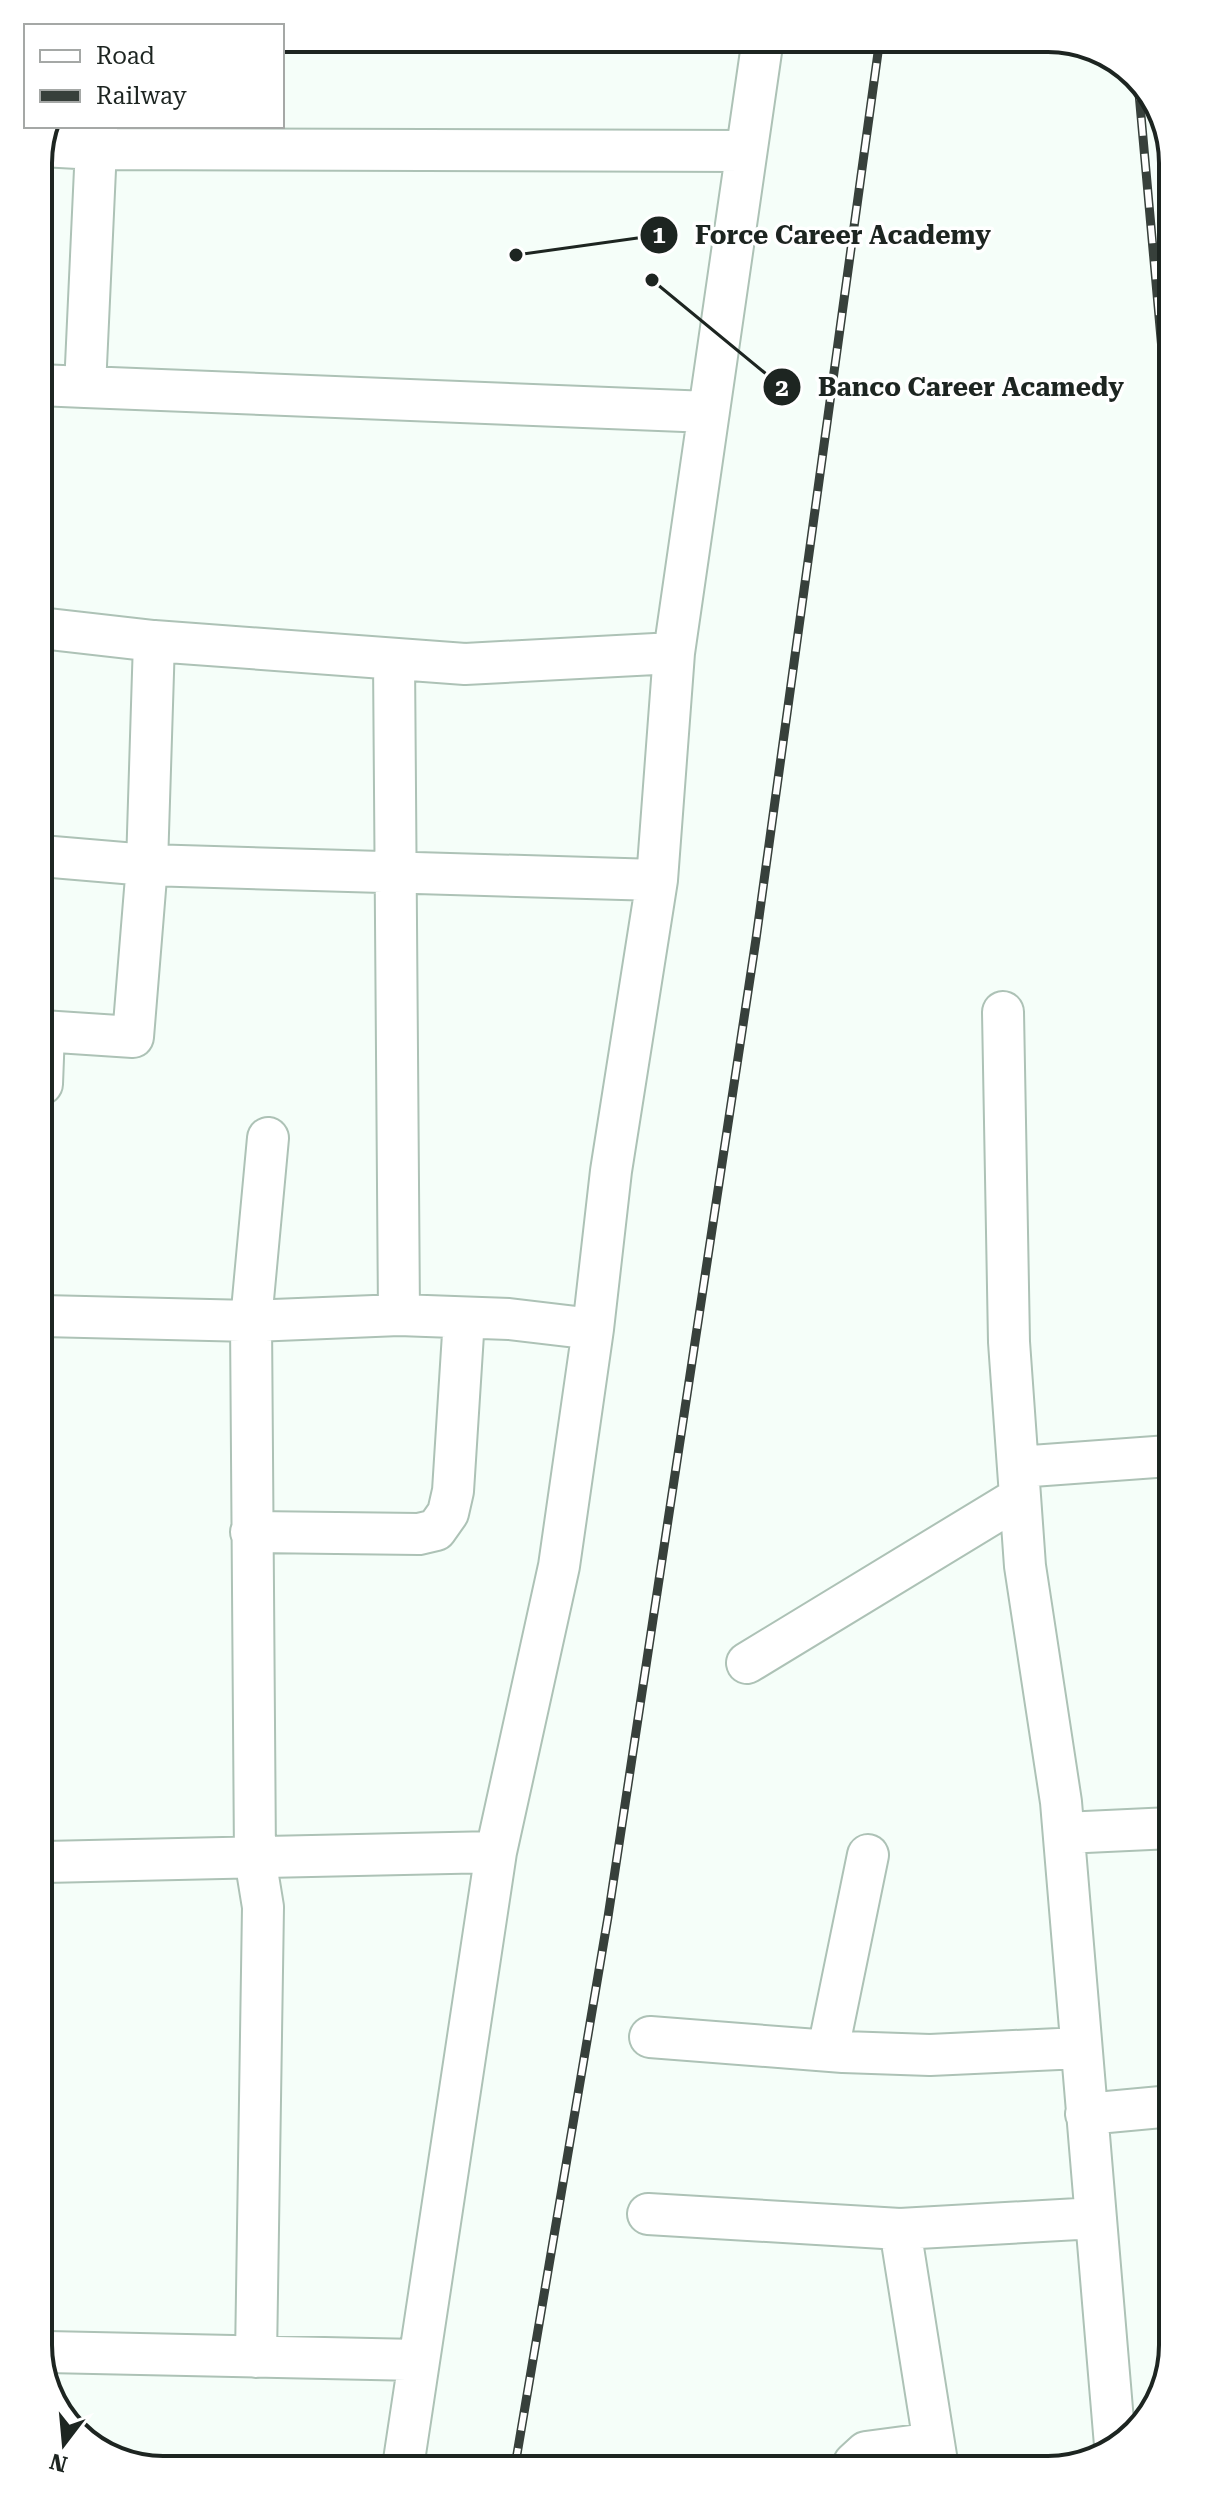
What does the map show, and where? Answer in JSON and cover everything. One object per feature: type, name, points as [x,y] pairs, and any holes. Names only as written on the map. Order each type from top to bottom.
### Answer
[{"type":"street","points":[[405,2456],[496,1852],[559,1566],[593,1329],[611,1171],[657,880],[674,653],[761,52]]},
{"type":"street","points":[[54,144],[97,138],[745,151]]},
{"type":"street","points":[[85,387],[97,138]]},
{"type":"street","points":[[52,386],[709,412]]},
{"type":"street","points":[[52,629],[154,641],[465,664],[674,653]]},
{"type":"street","points":[[52,1032],[133,1037],[147,865],[154,641]]},
{"type":"street","points":[[394,659],[399,1315]]},
{"type":"street","points":[[52,857],[147,865],[657,880]]},
{"type":"street","points":[[1003,1012],[1009,1342],[1025,1566],[1064,1833],[1080,2048],[1117,2432]]},
{"type":"street","points":[[256,2357],[263,1907],[255,1858],[251,1321],[268,1138]]},
{"type":"street","points":[[52,1316],[251,1321],[399,1315],[509,1319],[593,1329]]},
{"type":"street","points":[[251,1532],[419,1534],[436,1530],[448,1513],[453,1491],[464,1318]]},
{"type":"street","points":[[747,1663],[1019,1482],[1159,1458]]},
{"type":"street","points":[[1064,1833],[1159,1829]]},
{"type":"street","points":[[52,1862],[496,1852]]},
{"type":"street","points":[[828,2050],[868,1855]]},
{"type":"street","points":[[650,2037],[930,2055],[1080,2048]]},
{"type":"street","points":[[1086,2114],[1159,2107]]},
{"type":"street","points":[[648,2214],[900,2229],[1096,2218]]},
{"type":"street","points":[[862,2456],[866,2452],[936,2453],[900,2229]]},
{"type":"street","points":[[53,2352],[418,2360]]},
{"type":"railway","points":[[517,2456],[608,1917],[756,939],[878,52]]},
{"type":"railway","points":[[1140,100],[1159,316]]},
{"type":"place","name":"Force Career Academy","points":[[516,255]]},
{"type":"place","name":"Banco Career Acamedy","points":[[652,280]]}]
